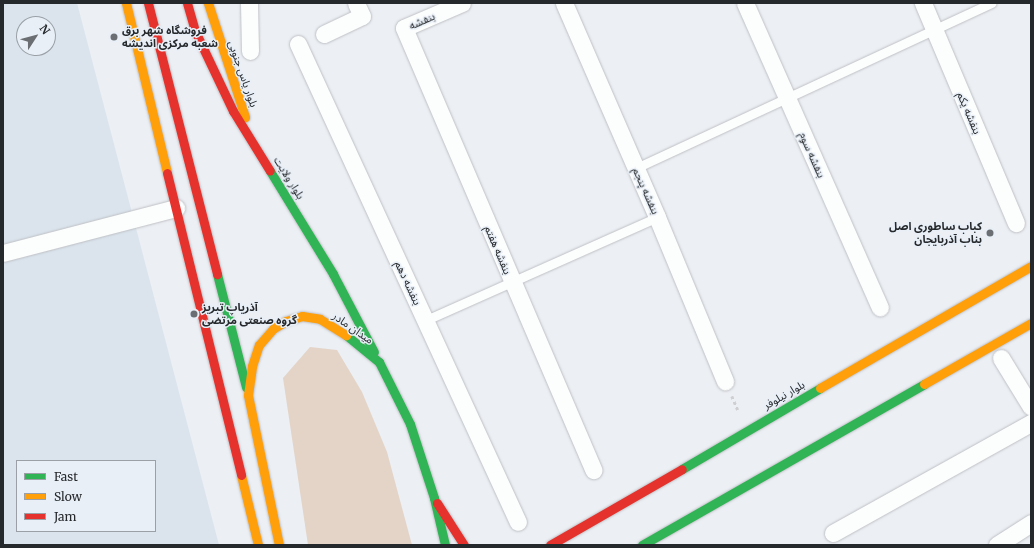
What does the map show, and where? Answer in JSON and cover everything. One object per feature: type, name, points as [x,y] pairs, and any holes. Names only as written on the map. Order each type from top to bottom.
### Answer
[{"type":"main road","points":[[126,3],[258,545]]},
{"type":"main road","points":[[148,3],[248,395]]},
{"type":"main road","name":"بلوار ولایت","points":[[187,3],[213,71],[259,152],[334,274],[379,362]]},
{"type":"main road","name":"بلوار یاس جنوبی","points":[[208,3],[236,92],[259,152]]},
{"type":"main road","name":"بلوار نیلوفر","points":[[550,545],[1031,266]]},
{"type":"main road","name":"میدان مادر","points":[[279,545],[248,395],[252,366],[259,345],[274,328],[286,321],[302,316],[320,319],[339,330],[359,344],[379,362],[410,424],[434,498],[445,545]]},
{"type":"main road","points":[[642,545],[1031,323]]},
{"type":"main road","points":[[434,498],[464,545]]},
{"type":"street","points":[[249,3],[250,51]]},
{"type":"street","points":[[324,34],[362,16],[356,3]]},
{"type":"street","name":"بنفشه","points":[[404,28],[461,3]]},
{"type":"street","name":"بنفشه پنجم","points":[[564,3],[657,217],[725,381]]},
{"type":"street","name":"بنفشه سوم","points":[[745,3],[880,307]]},
{"type":"street","name":"بنفشه یکم","points":[[923,3],[1016,223]]},
{"type":"street","name":"بنفشه هفتم","points":[[404,28],[593,470]]},
{"type":"street","name":"بنفشه دهم","points":[[298,44],[518,522]]},
{"type":"street","points":[[3,253],[176,208]]},
{"type":"street","points":[[1001,358],[1031,407]]},
{"type":"street","points":[[834,533],[1031,423]]},
{"type":"street","points":[[998,545],[1031,523]]},
{"type":"lane","points":[[636,168],[992,3]]},
{"type":"lane","points":[[426,320],[511,280],[657,217]]},
{"type":"shaded area","points":[[3,3],[77,3],[219,545],[3,545]]},
{"type":"shaded area","points":[[310,347],[337,350],[362,392],[387,452],[412,545],[308,545],[283,378]]},
{"type":"traffic: fast","points":[[270,171],[333,274],[374,352]]},
{"type":"traffic: fast","points":[[217,274],[246,387]]},
{"type":"traffic: fast","points":[[346,335],[379,362],[410,424],[434,498],[445,545]]},
{"type":"traffic: fast","points":[[642,545],[924,384]]},
{"type":"traffic: fast","points":[[682,469],[820,388]]},
{"type":"traffic: slow","points":[[126,3],[167,173]]},
{"type":"traffic: slow","points":[[208,3],[245,117]]},
{"type":"traffic: slow","points":[[820,388],[1031,266]]},
{"type":"traffic: slow","points":[[279,545],[248,395],[252,366],[259,345],[274,328],[286,321],[302,316],[320,319],[346,335]]},
{"type":"traffic: slow","points":[[924,384],[1031,323]]},
{"type":"traffic: slow","points":[[241,475],[258,545]]},
{"type":"traffic: jam","points":[[148,3],[217,274]]},
{"type":"traffic: jam","points":[[187,3],[195,31],[233,111],[270,171]]},
{"type":"traffic: jam","points":[[167,173],[241,475]]},
{"type":"traffic: jam","points":[[550,545],[682,469]]},
{"type":"traffic: jam","points":[[437,503],[464,545]]},
{"type":"place","name":"فروشگاه شهر برق شعبه مرکزی اندیشه","points":[[114,37]]},
{"type":"place","name":"کباب ساطوری اصل بناب آذربایجان","points":[[990,233]]},
{"type":"place","name":"آذریاپ تبریز گروه صنعتی مرتضی","points":[[194,314]]}]
